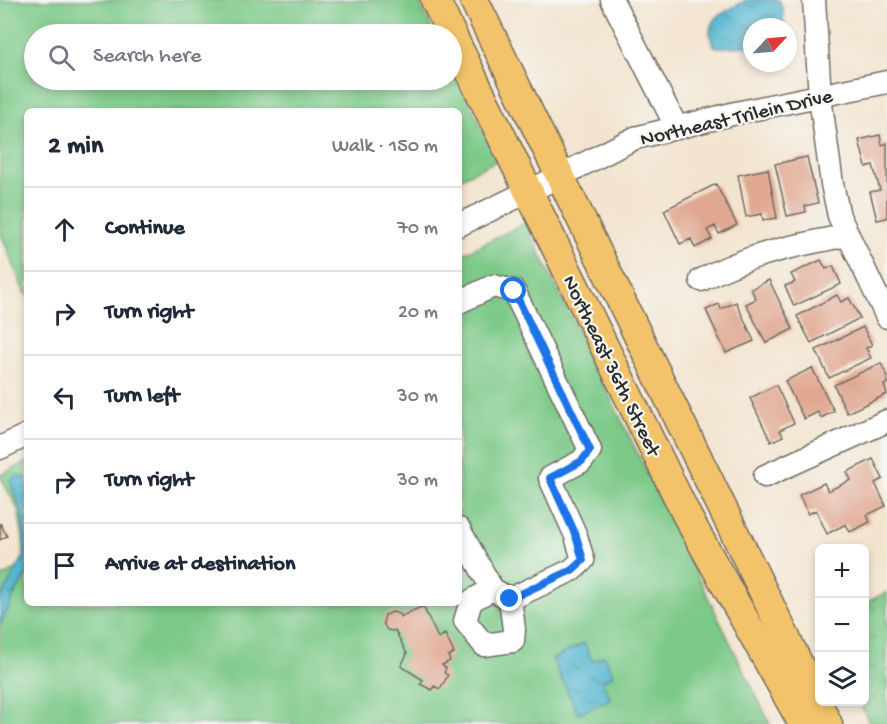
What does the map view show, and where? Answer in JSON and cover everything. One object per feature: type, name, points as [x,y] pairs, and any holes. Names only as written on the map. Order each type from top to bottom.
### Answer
[{"type":"main road","name":"Northeast 36th Street","points":[[435,0],[447,24]]},
{"type":"main road","name":"Northeast 36th Street","points":[[474,0],[828,724]]},
{"type":"main road","name":"Northeast 36th Street","points":[[462,55],[688,518],[803,724]]},
{"type":"street","points":[[612,0],[676,128]]},
{"type":"street","points":[[814,0],[820,96],[832,184],[839,216],[887,317]]},
{"type":"street","name":"Northeast Trilein Drive","points":[[462,224],[635,138],[736,113],[887,82]]},
{"type":"street","points":[[701,280],[732,265],[765,254],[848,235]]},
{"type":"street","points":[[462,301],[493,286],[514,291],[590,450],[582,461],[550,478],[576,536],[583,560],[572,570],[501,594],[462,534]]},
{"type":"street","points":[[765,476],[887,421]]},
{"type":"street","points":[[0,448],[24,436]]},
{"type":"green space","points":[[0,0],[418,0],[430,24],[24,24],[24,90],[462,90],[462,87],[498,160],[462,178],[462,108],[24,108],[24,292],[0,231]]},
{"type":"green space","points":[[525,223],[770,724],[0,724],[0,578],[24,565],[24,606],[462,606],[462,254]]},
{"type":"green space","points":[[24,463],[24,542],[18,510],[0,475]]},
{"type":"green space","points":[[887,592],[887,724],[870,724],[861,706],[869,706],[869,601]]},
{"type":"water","points":[[745,0],[779,0],[783,18],[743,18],[743,46],[718,47],[714,46],[710,28],[717,17]]},
{"type":"water","points":[[18,475],[24,478],[24,556],[22,515],[10,481]]},
{"type":"water","points":[[24,556],[24,579],[0,626],[0,599]]},
{"type":"water","points":[[584,643],[592,661],[604,656],[614,675],[602,681],[611,699],[578,714],[552,659]]},
{"type":"building","points":[[880,135],[882,145],[887,143],[887,218],[877,220],[870,192],[880,190],[873,165],[866,167],[859,140]]},
{"type":"building","points":[[807,157],[818,203],[805,206],[806,212],[787,216],[775,164]]},
{"type":"building","points":[[768,169],[777,218],[763,220],[762,214],[746,217],[738,175]]},
{"type":"building","points":[[716,184],[737,225],[719,234],[715,226],[707,230],[712,239],[695,248],[691,239],[680,244],[664,210]]},
{"type":"building","points":[[821,260],[826,269],[833,266],[841,284],[794,306],[785,286],[795,282],[791,274]]},
{"type":"building","points":[[769,280],[793,329],[766,343],[746,304],[756,299],[751,289]]},
{"type":"building","points":[[837,295],[841,302],[849,298],[860,318],[811,343],[797,316]]},
{"type":"building","points":[[736,302],[754,341],[726,353],[706,310],[719,304],[721,309]]},
{"type":"building","points":[[863,327],[872,345],[866,348],[871,358],[829,378],[816,350]]},
{"type":"building","points":[[881,363],[887,376],[887,383],[884,385],[887,394],[847,413],[834,385]]},
{"type":"building","points":[[812,368],[834,411],[821,418],[818,412],[804,419],[785,381]]},
{"type":"building","points":[[776,385],[794,423],[780,430],[783,436],[771,442],[750,398]]},
{"type":"building","points":[[873,459],[883,479],[875,483],[886,506],[867,515],[870,522],[850,532],[846,524],[827,534],[816,510],[808,514],[799,495],[824,483],[828,491],[851,480],[847,472]]},
{"type":"building","points":[[0,523],[7,536],[0,540]]},
{"type":"building","points":[[423,606],[438,638],[445,634],[454,653],[448,656],[450,661],[442,665],[446,668],[444,673],[448,675],[440,689],[434,686],[432,690],[420,684],[423,680],[401,666],[407,654],[395,630],[387,630],[383,623],[385,615],[393,612],[399,614],[400,617]]},
{"type":"route","points":[[510,599],[572,570],[583,560],[576,536],[550,478],[582,461],[590,450],[514,291]]}]
